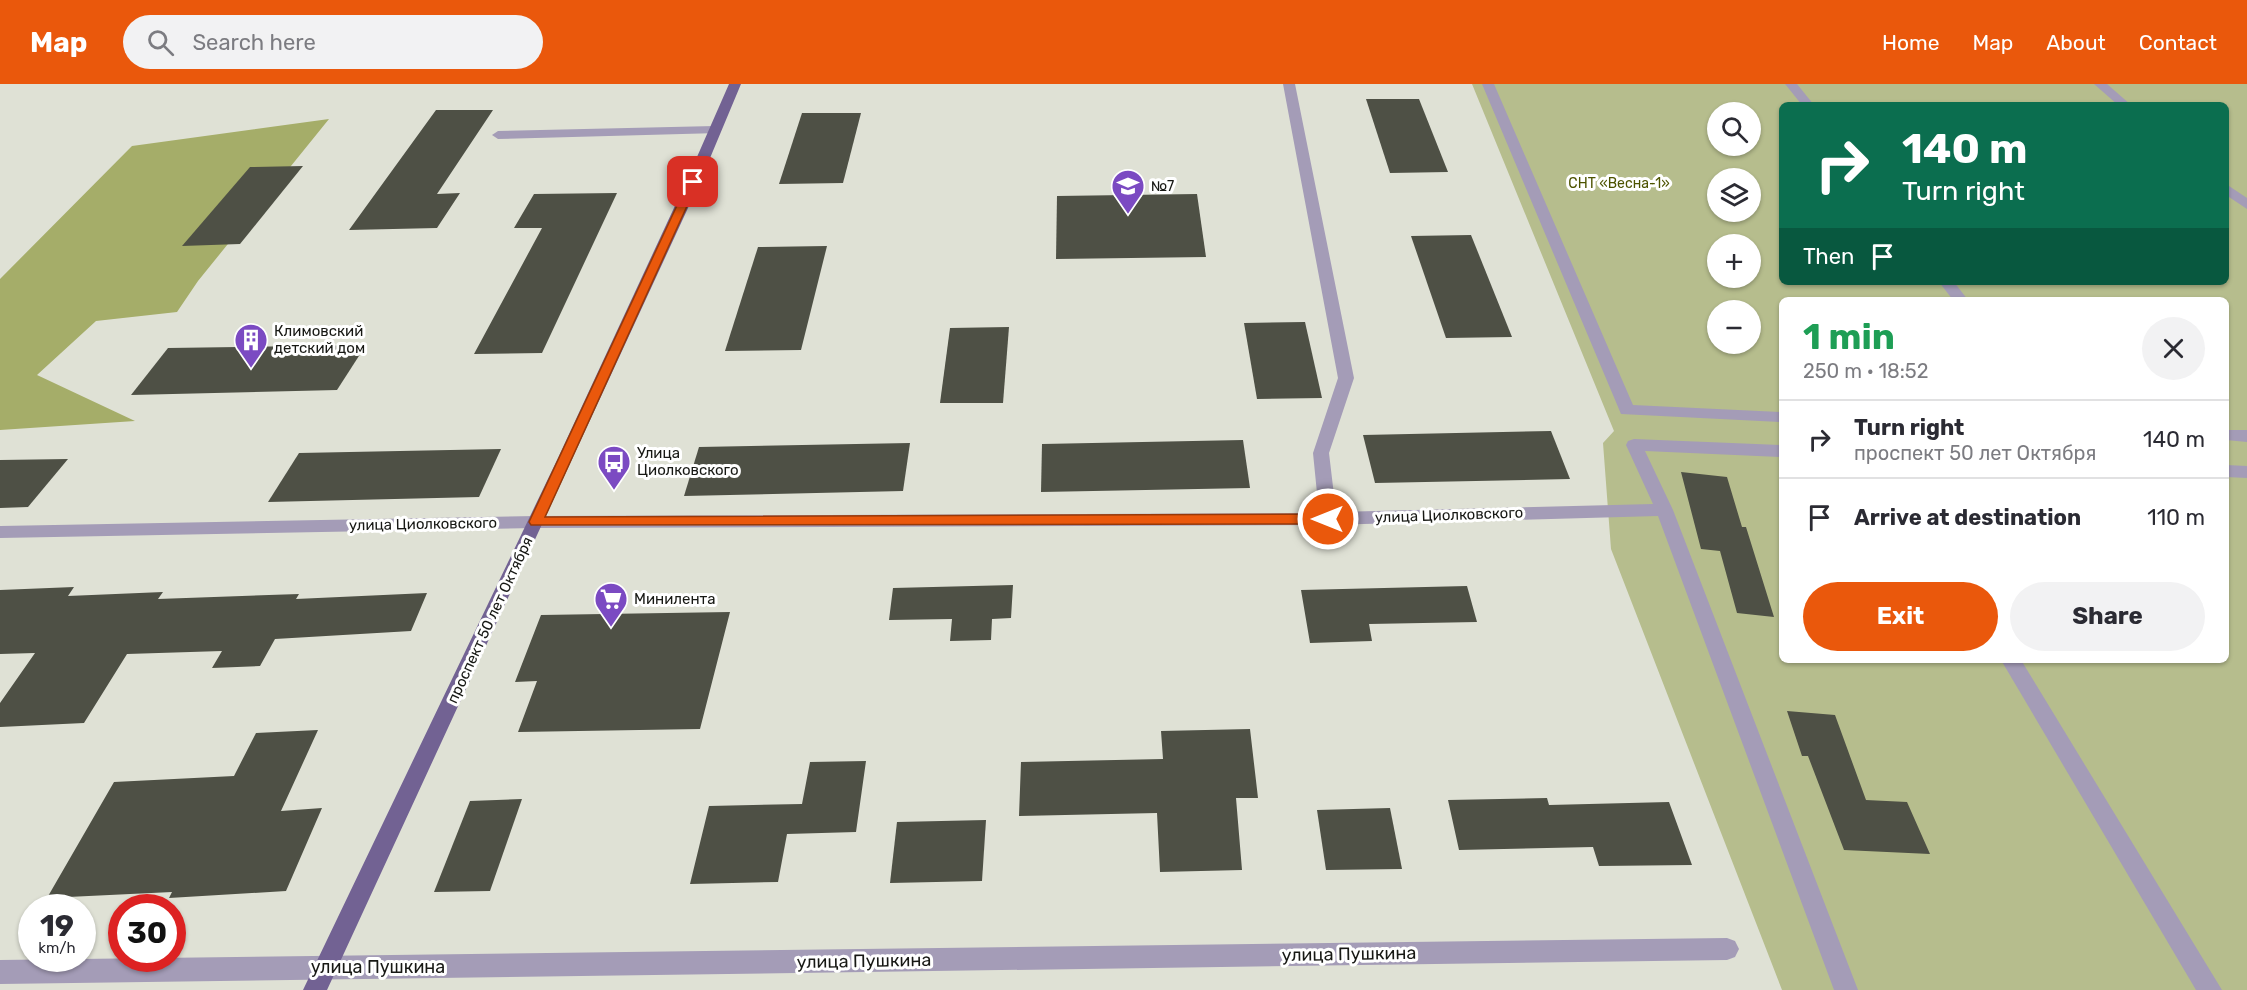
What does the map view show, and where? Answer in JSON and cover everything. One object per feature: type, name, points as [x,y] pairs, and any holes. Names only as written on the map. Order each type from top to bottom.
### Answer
[{"type":"main road","name":"проспект 50 лет Октября","points":[[315,990],[536,522],[735,84]]},
{"type":"street","points":[[1289,84],[1346,378],[1321,453],[1328,519]]},
{"type":"street","points":[[1488,84],[1627,410],[1779,417]]},
{"type":"street","points":[[1791,84],[1806,102]]},
{"type":"street","points":[[2100,84],[2121,102]]},
{"type":"street","points":[[498,135],[715,130]]},
{"type":"street","points":[[2229,190],[2247,205]]},
{"type":"street","points":[[1948,285],[1958,297]]},
{"type":"street","points":[[2229,435],[2247,436]]},
{"type":"street","points":[[1779,451],[1634,445],[1664,510],[1846,990]]},
{"type":"street","points":[[2229,471],[2247,472]]},
{"type":"street","name":"улица Циолковского","points":[[0,532],[536,522],[1328,519],[1664,510]]},
{"type":"street","points":[[2013,663],[2210,990]]},
{"type":"street","name":"улица Пушкина","points":[[0,972],[1727,949]]},
{"type":"green space","name":"СНТ «Весна-1»","points":[[1472,84],[2247,84],[2247,990],[1782,990],[1611,549],[1603,443],[1614,431]]},
{"type":"green space","points":[[329,119],[198,281],[177,312],[96,321],[37,375],[135,421],[0,430],[0,279],[132,146]]},
{"type":"building","points":[[1366,99],[1419,99],[1448,172],[1390,173]]},
{"type":"building","points":[[436,110],[493,110],[437,194],[460,193],[437,228],[349,230]]},
{"type":"building","points":[[802,113],[861,113],[843,183],[779,184]]},
{"type":"building","points":[[303,166],[240,244],[182,246],[250,167]]},
{"type":"building","points":[[617,193],[542,353],[474,354],[542,228],[514,228],[534,194]]},
{"type":"building","name":"№7","points":[[1197,194],[1206,257],[1056,259],[1057,196]]},
{"type":"building","points":[[1471,235],[1512,337],[1446,338],[1411,236]]},
{"type":"building","points":[[827,246],[801,350],[725,351],[758,247]]},
{"type":"building","points":[[1305,322],[1322,398],[1257,399],[1244,323]]},
{"type":"building","points":[[1009,327],[1003,403],[940,403],[950,328]]},
{"type":"building","name":"Климовский детский дом","points":[[366,345],[337,390],[131,395],[168,348]]},
{"type":"building","points":[[1551,431],[1570,479],[1375,483],[1363,435]]},
{"type":"building","points":[[1243,440],[1250,488],[1041,492],[1042,444]]},
{"type":"building","points":[[910,443],[903,491],[684,496],[699,447]]},
{"type":"building","points":[[501,449],[479,497],[268,502],[299,453]]},
{"type":"building","points":[[68,459],[28,507],[0,508],[0,460]]},
{"type":"building","points":[[1681,472],[1727,477],[1742,527],[1746,527],[1774,617],[1737,613],[1720,551],[1701,549]]},
{"type":"building","points":[[1013,585],[1011,618],[992,619],[991,640],[950,641],[952,619],[889,620],[893,588]]},
{"type":"building","points":[[1467,586],[1477,622],[1369,624],[1372,641],[1310,643],[1301,590]]},
{"type":"building","points":[[74,587],[68,596],[163,592],[158,599],[299,594],[296,599],[427,593],[411,631],[275,639],[260,666],[212,668],[222,651],[127,654],[84,723],[0,727],[0,703],[35,653],[0,654],[0,590]]},
{"type":"building","points":[[730,612],[700,729],[518,732],[537,681],[515,682],[541,615]]},
{"type":"building","points":[[1787,711],[1835,715],[1866,800],[1907,802],[1930,854],[1844,850],[1808,756],[1802,756]]},
{"type":"building","points":[[1250,729],[1258,798],[1236,798],[1242,870],[1160,872],[1157,813],[1019,816],[1021,762],[1163,759],[1161,731]]},
{"type":"building","points":[[318,730],[281,811],[322,808],[286,891],[186,897],[186,894],[171,894],[172,892],[96,896],[49,894],[114,782],[234,776],[256,733]]},
{"type":"building","points":[[866,761],[856,832],[787,834],[778,882],[690,884],[709,806],[802,804],[810,762]]},
{"type":"building","points":[[1547,798],[1549,805],[1669,802],[1692,865],[1599,866],[1593,847],[1459,850],[1448,800]]},
{"type":"building","points":[[522,799],[490,891],[434,892],[470,801]]},
{"type":"building","points":[[1390,808],[1402,869],[1326,870],[1317,810]]},
{"type":"building","points":[[986,820],[982,881],[890,883],[897,822]]},
{"type":"place","name":"№7","points":[[1128,215]]},
{"type":"place","name":"Климовский детский дом","points":[[251,369]]},
{"type":"place","name":"Улица Циолковского","points":[[614,491]]},
{"type":"place","name":"Минилента","points":[[611,628]]},
{"type":"route","points":[[693,182],[536,522],[1328,519]]}]
